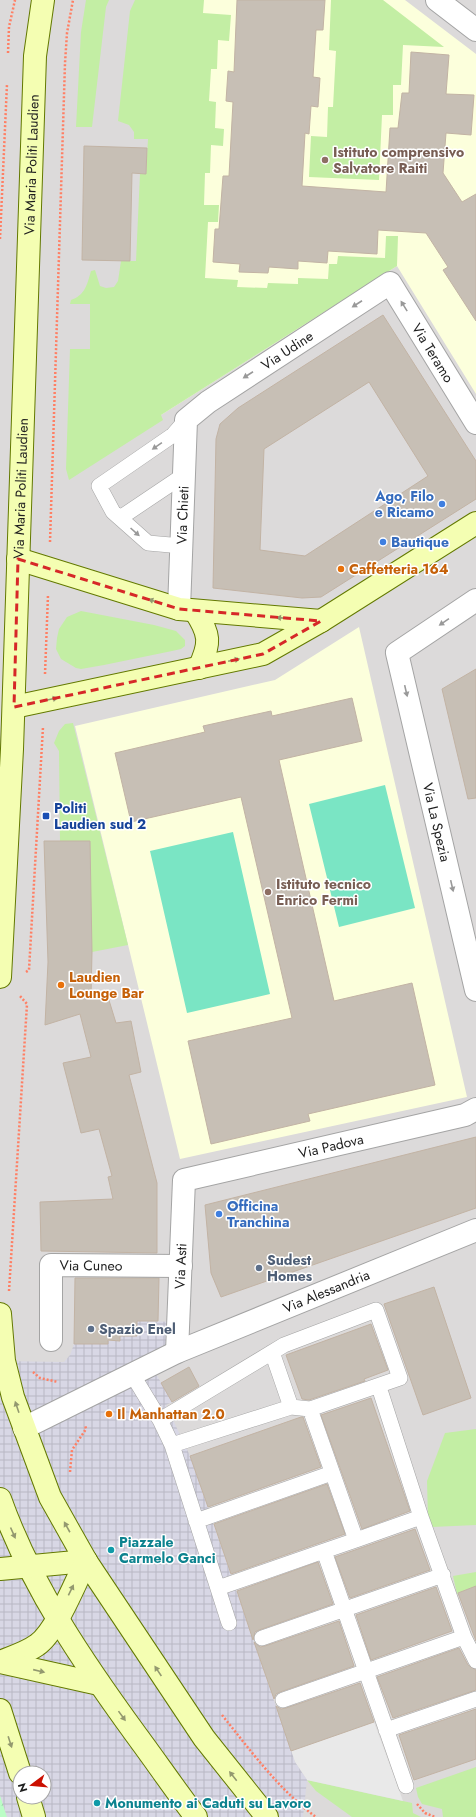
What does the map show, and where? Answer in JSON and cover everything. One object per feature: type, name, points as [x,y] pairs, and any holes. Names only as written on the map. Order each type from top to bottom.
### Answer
[{"type":"street","name":"Via Maria Politi Laudien","points":[[0,977],[14,707],[34,56],[42,0]]},
{"type":"street","points":[[437,0],[476,30]]},
{"type":"street","name":"Via Udine","points":[[186,420],[208,402],[390,283]]},
{"type":"street","name":"Via Teramo","points":[[390,283],[476,423]]},
{"type":"street","name":"Via Chieti","points":[[186,420],[182,546],[187,610]]},
{"type":"street","points":[[14,707],[264,654],[321,621],[476,523]]},
{"type":"street","points":[[18,559],[187,610],[321,621]]},
{"type":"street","name":"Via La Spezia","points":[[476,600],[397,654],[476,990]]},
{"type":"street","points":[[187,610],[205,626],[209,638],[206,654],[199,668]]},
{"type":"street","name":"Via Padova","points":[[184,1180],[465,1115],[476,1109]]},
{"type":"street","name":"Via Asti","points":[[177,1352],[184,1180]]},
{"type":"street","name":"Via Alessandria","points":[[24,1428],[177,1352],[476,1230]]},
{"type":"street","name":"Via Cuneo","points":[[51,1340],[51,1265],[181,1266]]},
{"type":"street","points":[[5,1306],[4,1361],[13,1397],[50,1497],[86,1561],[204,1738],[263,1815]]},
{"type":"street","points":[[0,1499],[9,1525],[28,1566],[57,1619],[99,1684],[196,1817]]},
{"type":"street","points":[[0,1569],[86,1561]]},
{"type":"street","points":[[0,1662],[38,1645],[57,1619],[86,1561]]},
{"type":"street","points":[[0,1662],[99,1684]]},
{"type":"street","points":[[0,1710],[17,1765]]},
{"type":"street","points":[[30,1805],[34,1817]]},
{"type":"lane","points":[[182,546],[148,543],[113,512],[99,486],[173,435],[186,420]]},
{"type":"lane","points":[[120,518],[184,475]]},
{"type":"lane","points":[[160,1420],[284,1345],[376,1310],[400,1378],[310,1409],[291,1407],[172,1445]]},
{"type":"lane","points":[[272,1352],[291,1407]]},
{"type":"lane","points":[[132,1374],[160,1420],[172,1445],[229,1623]]},
{"type":"lane","points":[[379,1386],[420,1517],[443,1575],[464,1637],[476,1661]]},
{"type":"lane","points":[[310,1409],[356,1540]]},
{"type":"lane","points":[[196,1521],[332,1473]]},
{"type":"lane","points":[[218,1588],[420,1517]]},
{"type":"lane","points":[[324,1551],[406,1786]]},
{"type":"lane","points":[[262,1638],[443,1575]]},
{"type":"lane","points":[[283,1700],[464,1637]]},
{"type":"lane","points":[[386,1730],[476,1699]]},
{"type":"path","points":[[8,59],[9,27],[15,0]]},
{"type":"path","points":[[25,974],[29,970],[44,701],[65,63],[67,33],[73,0]]},
{"type":"path","points":[[0,239],[7,82]]},
{"type":"path","points":[[5,1306],[9,1273],[27,1004],[19,996],[19,990]]},
{"type":"path","points":[[30,1370],[40,1378],[67,1384],[86,1429],[72,1450],[69,1468],[70,1475]]},
{"type":"path","points":[[220,1714],[279,1783],[304,1808],[316,1817]]},
{"type":"highlighted area","points":[[18,559],[179,609],[321,621],[263,654],[14,707]]},
{"type":"shaded area","points":[[0,0],[476,0],[476,1817],[0,1817]]},
{"type":"shaded area","name":"Istituto comprensivo Salvatore Raiti","points":[[183,0],[405,0],[476,54],[476,394],[397,266],[161,415]]},
{"type":"shaded area","name":"Istituto tecnico Enrico Fermi","points":[[359,627],[467,1097],[180,1159],[75,726],[275,680]]},
{"type":"shaded area","name":"Piazzale Carmelo Ganci","points":[[137,1321],[178,1322],[177,1352],[151,1365],[172,1402],[166,1405],[190,1456],[295,1762],[307,1780],[303,1817],[7,1817],[0,1795],[0,1361],[64,1362],[70,1355],[74,1344],[108,1344],[108,1341],[119,1341],[120,1336],[137,1336]]},
{"type":"shaded area","points":[[374,1722],[403,1801],[307,1780],[295,1762],[291,1751]]},
{"type":"green space","points":[[86,0],[109,0],[106,7],[92,127],[76,127],[81,32]]},
{"type":"green space","points":[[135,0],[204,0],[203,13],[231,15],[229,41],[218,40],[217,69],[211,69],[209,101],[216,102],[215,128],[224,129],[223,146],[211,145],[210,173],[205,173],[204,205],[219,205],[218,222],[208,222],[205,278],[238,280],[237,287],[267,288],[268,283],[298,284],[298,278],[328,279],[329,264],[337,264],[338,256],[385,258],[386,236],[398,236],[397,266],[161,415],[163,420],[69,480],[66,469],[70,349],[90,349],[90,304],[70,304],[71,300],[76,298],[85,289],[91,271],[95,270],[100,286],[106,288],[114,287],[118,281],[121,261],[136,261],[140,174],[146,174],[148,139],[134,139],[134,132],[129,125],[118,121],[130,11]]},
{"type":"green space","points":[[331,0],[383,0],[444,47],[403,45],[401,85],[393,85],[393,115],[382,115],[379,180],[309,177],[311,136],[327,137],[328,107],[333,107],[336,51],[329,50]]},
{"type":"green space","points":[[81,611],[154,625],[176,631],[185,640],[185,646],[181,649],[104,665],[81,669],[76,668],[61,659],[56,649],[59,629],[67,617]]},
{"type":"green space","points":[[73,723],[128,945],[92,952],[90,841],[60,841],[59,751],[54,743],[59,731],[65,724]]},
{"type":"green space","points":[[385,785],[415,908],[339,927],[309,804]]},
{"type":"green space","points":[[233,832],[270,994],[187,1013],[150,851]]},
{"type":"green space","points":[[476,1429],[476,1525],[432,1527],[428,1519],[427,1481],[445,1433]]},
{"type":"green space","points":[[476,1572],[476,1586],[457,1594],[453,1576]]},
{"type":"green space","points":[[476,1767],[476,1817],[443,1817],[442,1809],[422,1804],[418,1797],[416,1788]]},
{"type":"green space","points":[[307,1780],[412,1803],[413,1813],[421,1817],[352,1817],[316,1791]]},
{"type":"green space","points":[[0,1795],[7,1817],[0,1817]]},
{"type":"building","points":[[237,0],[325,0],[323,30],[316,30],[313,77],[320,78],[318,107],[311,106],[309,134],[305,133],[302,186],[386,192],[390,128],[398,128],[402,93],[409,93],[411,52],[449,55],[446,94],[474,95],[471,135],[446,133],[443,173],[462,202],[476,194],[476,321],[443,270],[448,267],[426,233],[378,230],[377,254],[328,251],[327,263],[298,261],[298,269],[269,267],[268,273],[239,272],[240,264],[213,262],[215,229],[219,229],[223,176],[229,176],[233,102],[226,101],[228,71],[234,72]]},
{"type":"building","points":[[84,146],[147,148],[146,174],[132,173],[130,261],[82,260]]},
{"type":"building","points":[[383,315],[476,461],[476,499],[321,597],[302,598],[213,588],[216,439],[220,424],[238,408]],"holes":[[[369,382],[428,476],[305,556],[260,550],[264,449]]]},
{"type":"building","points":[[476,669],[476,798],[468,799],[442,689]]},
{"type":"building","points":[[352,698],[362,741],[279,760],[334,1001],[412,983],[435,1085],[308,1114],[310,1121],[211,1144],[188,1041],[292,1018],[241,797],[131,822],[115,753],[205,732],[203,726],[271,711],[272,716]]},
{"type":"building","points":[[44,841],[90,841],[92,952],[91,996],[108,997],[116,1023],[131,1021],[141,1072],[129,1075],[157,1183],[157,1253],[41,1251],[40,1202],[113,1199],[108,1177],[112,1176],[99,1129],[81,1133],[63,1063],[91,1057],[80,1014],[45,1025],[48,962]]},
{"type":"building","points":[[476,1137],[476,1208],[221,1297],[211,1273],[205,1205]]},
{"type":"building","points":[[75,1278],[159,1278],[158,1321],[137,1321],[137,1336],[120,1336],[120,1341],[108,1340],[108,1344],[74,1344]]},
{"type":"building","points":[[434,1287],[471,1398],[423,1415],[384,1304]]},
{"type":"building","points":[[371,1324],[388,1370],[364,1379],[365,1381],[309,1400],[302,1399],[286,1355]]},
{"type":"building","points":[[189,1367],[199,1386],[172,1402],[161,1383]]},
{"type":"building","points":[[371,1398],[410,1511],[362,1529],[321,1415]]},
{"type":"building","points":[[303,1417],[321,1467],[208,1507],[190,1456]]},
{"type":"building","points":[[327,1484],[345,1534],[231,1574],[214,1524]]},
{"type":"building","points":[[415,1529],[430,1570],[350,1598],[335,1557]]},
{"type":"building","points":[[318,1562],[333,1604],[259,1630],[255,1632],[253,1640],[237,1591]]},
{"type":"building","points":[[476,1586],[476,1641],[458,1593]]},
{"type":"building","points":[[436,1587],[452,1631],[371,1660],[356,1615]]},
{"type":"building","points":[[339,1621],[354,1666],[280,1692],[276,1694],[274,1699],[254,1642],[260,1647],[265,1646]]},
{"type":"building","points":[[459,1648],[468,1665],[476,1670],[476,1690],[393,1718],[377,1677]]},
{"type":"building","points":[[360,1683],[374,1722],[291,1751],[276,1706],[281,1709],[286,1708]]},
{"type":"building","points":[[476,1709],[476,1759],[414,1780],[399,1735]]},
{"type":"place","name":"Istituto comprensivo Salvatore Raiti","points":[[325,160]]},
{"type":"place","name":"Ago, Filo e Ricamo","points":[[442,504]]},
{"type":"place","name":"Bautique","points":[[383,542]]},
{"type":"place","name":"Caffetteria 164","points":[[341,569]]},
{"type":"place","name":"Politi Laudien sud 2","points":[[46,816]]},
{"type":"place","name":"Istituto tecnico Enrico Fermi","points":[[268,892]]},
{"type":"place","name":"Laudien Lounge Bar","points":[[61,985]]},
{"type":"place","name":"Officina Tranchina","points":[[219,1214]]},
{"type":"place","name":"Sudest Homes","points":[[259,1268]]},
{"type":"place","name":"Spazio Enel","points":[[91,1329]]},
{"type":"place","name":"Il Manhattan 2.0","points":[[109,1414]]},
{"type":"place","name":"Piazzale Carmelo Ganci","points":[[111,1550]]},
{"type":"place","name":"Monumento ai Caduti su Lavoro","points":[[97,1803]]}]
